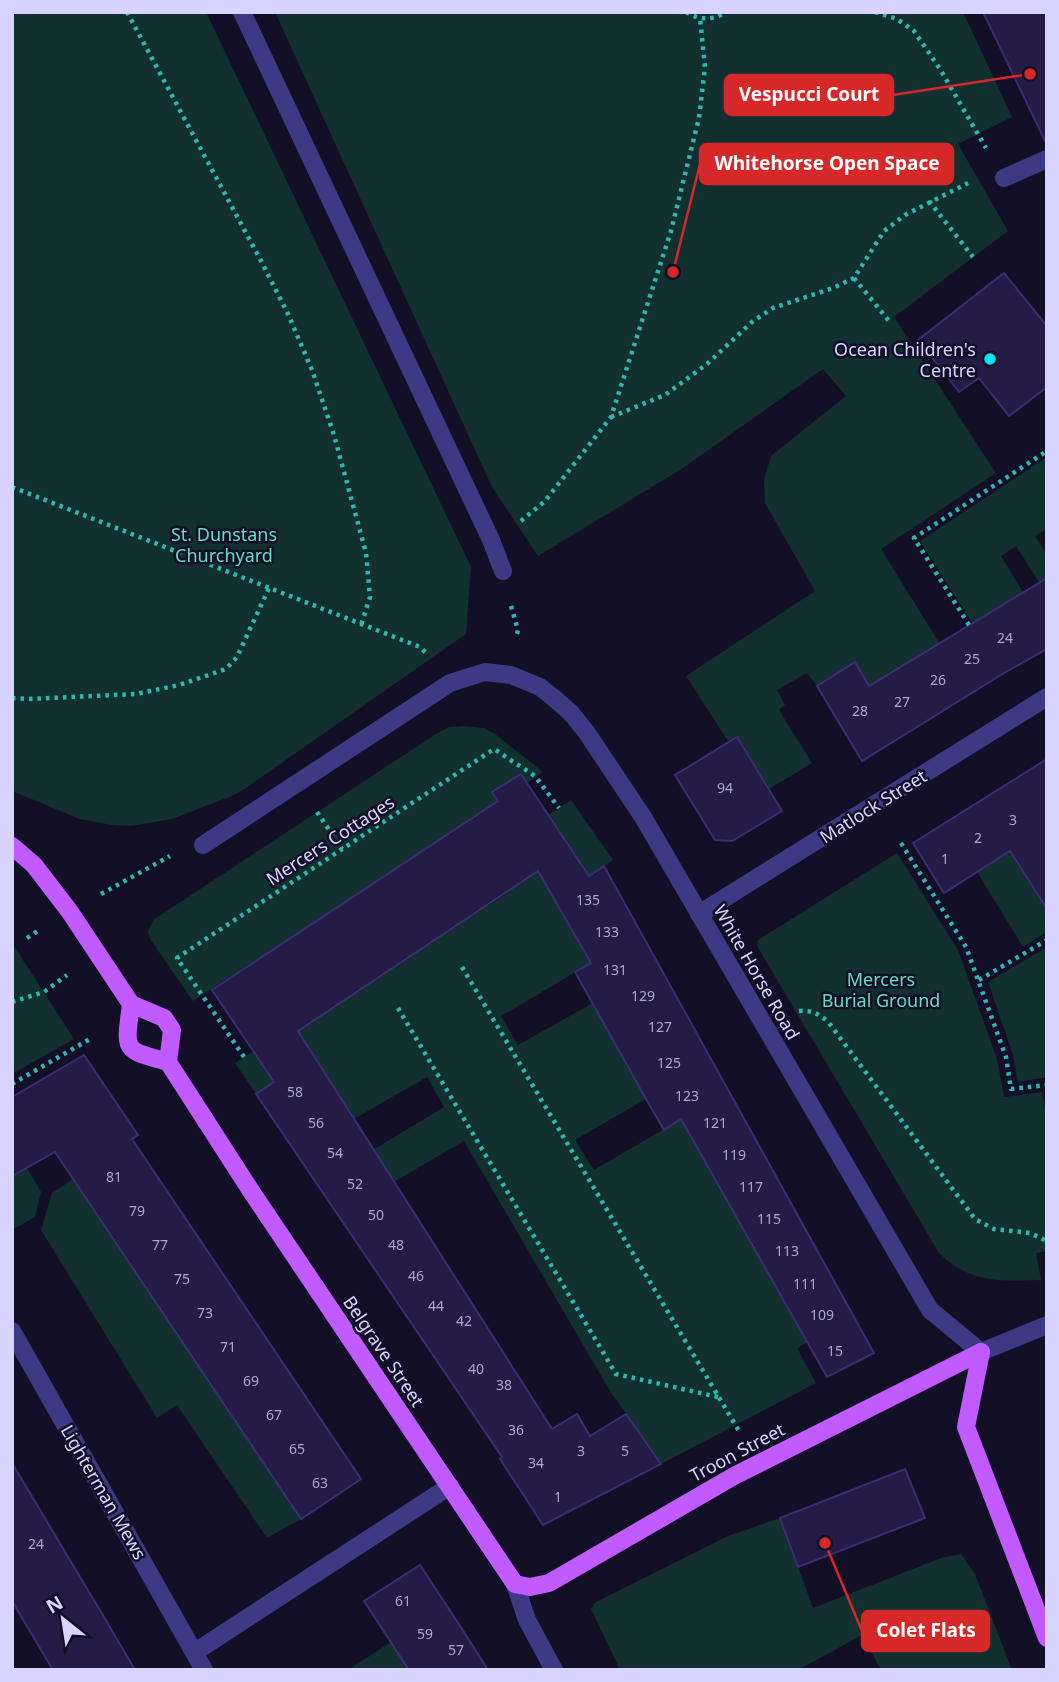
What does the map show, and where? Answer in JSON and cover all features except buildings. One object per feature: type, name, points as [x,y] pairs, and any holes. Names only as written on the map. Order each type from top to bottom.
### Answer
[{"type":"main road","points":[[12,846],[34,865],[71,912],[131,1004],[164,1018],[172,1030],[169,1062],[135,1053],[131,1047],[127,1040],[131,1004]]},
{"type":"main road","name":"Belgrave Street","points":[[169,1062],[251,1191],[515,1584]]},
{"type":"main road","points":[[981,1352],[966,1427],[1047,1638]]},
{"type":"main road","name":"Troon Street","points":[[515,1584],[530,1587],[549,1583],[734,1476],[981,1352]]},
{"type":"street","points":[[242,12],[491,540],[503,571]]},
{"type":"street","points":[[1004,178],[1047,159]]},
{"type":"street","name":"White Horse Road","points":[[203,845],[450,683],[485,672],[499,672],[547,692],[571,713],[587,733],[643,817],[930,1310],[981,1352]]},
{"type":"street","name":"Matlock Street","points":[[699,914],[1047,697]]},
{"type":"street","points":[[981,1352],[1047,1325]]},
{"type":"street","name":"Lighterman Mews","points":[[12,1331],[204,1670]]},
{"type":"street","points":[[195,1652],[450,1486]]},
{"type":"street","name":"Belgrave Street","points":[[515,1584],[527,1620],[554,1670]]},
{"type":"path","points":[[127,12],[260,259],[308,360],[334,435],[366,553],[370,597],[361,625]]},
{"type":"path","points":[[686,12],[711,19],[726,12]]},
{"type":"path","points":[[875,12],[897,19],[914,31],[940,69],[1004,178]]},
{"type":"path","points":[[491,540],[511,529],[545,501],[611,417],[670,231],[699,118],[705,66],[700,18]]},
{"type":"path","points":[[611,417],[665,395],[707,363],[752,322],[773,308],[854,278],[884,232],[905,215],[978,178],[1004,178]]},
{"type":"path","points":[[929,201],[972,257]]},
{"type":"path","points":[[854,278],[888,321]]},
{"type":"path","points":[[969,625],[914,538],[1047,451]]},
{"type":"path","points":[[12,486],[420,647],[430,658]]},
{"type":"path","points":[[503,571],[517,630],[511,675]]},
{"type":"path","points":[[12,698],[136,694],[180,685],[226,668],[237,657],[269,588]]},
{"type":"path","name":"Mercers Cottages","points":[[244,1057],[177,958],[494,749],[535,776],[559,808]]},
{"type":"path","points":[[319,817],[342,849]]},
{"type":"path","points":[[901,842],[967,947],[1006,1057],[1011,1089],[1047,1085]]},
{"type":"path","points":[[97,897],[188,846],[203,845]]},
{"type":"path","points":[[979,980],[1047,940]]},
{"type":"path","points":[[462,967],[739,1431]]},
{"type":"path","points":[[12,1002],[44,992],[72,972]]},
{"type":"path","points":[[398,1008],[616,1374],[719,1397]]},
{"type":"path","points":[[796,1013],[810,1011],[829,1023],[975,1219],[994,1229],[1030,1233],[1047,1241]]},
{"type":"path","points":[[12,1084],[91,1039]]},
{"type":"green space","name":"St. Dunstans Churchyard","points":[[12,12],[206,12],[471,567],[466,634],[243,790],[172,819],[131,826],[112,825],[80,819],[12,791]]},
{"type":"green space","points":[[275,12],[963,12],[1012,117],[958,144],[1008,231],[894,317],[996,473],[881,549],[940,644],[869,686],[854,662],[817,686],[807,673],[777,690],[785,705],[779,710],[812,763],[769,789],[736,736],[728,741],[686,676],[815,591],[765,503],[764,480],[771,456],[846,396],[823,369],[680,470],[538,556],[492,487]]},
{"type":"green space","points":[[1047,457],[1047,529],[1035,536],[1047,555],[1047,577],[1039,582],[1016,546],[1001,556],[1023,592],[972,623],[920,541]]},
{"type":"green space","points":[[449,727],[484,728],[495,734],[543,772],[193,1001],[150,939],[148,932],[153,920],[436,734]]},
{"type":"green space","points":[[571,800],[613,860],[554,898],[591,963],[501,1016],[518,1045],[609,994],[643,1055],[626,1065],[646,1099],[575,1140],[594,1170],[681,1119],[808,1342],[797,1348],[816,1383],[661,1464],[610,1391],[464,1141],[394,1182],[373,1150],[444,1107],[427,1077],[354,1119],[313,1056],[256,1094],[235,1063],[274,1038],[302,1029],[341,1001],[341,953],[365,987],[403,962],[379,927],[426,946],[468,918],[445,884],[465,871],[488,906],[526,880],[501,840]]},
{"type":"green space","points":[[1010,851],[1047,911],[1047,932],[1023,947],[977,872]]},
{"type":"green space","name":"Mercers Burial Ground","points":[[897,853],[958,950],[997,1059],[1004,1097],[1042,1092],[1047,1118],[1047,1251],[1036,1253],[1041,1280],[999,1280],[974,1275],[939,1253],[757,946],[758,940]]},
{"type":"green space","points":[[12,943],[74,1039],[12,1074]]},
{"type":"green space","points":[[1047,947],[1047,1077],[1018,1082],[1013,1055],[988,982]]},
{"type":"green space","points":[[27,1168],[41,1192],[35,1217],[12,1230],[12,1176]]},
{"type":"green space","points":[[73,1179],[301,1519],[267,1538],[177,1405],[157,1418],[41,1230],[52,1193]]},
{"type":"green space","points":[[780,1518],[813,1608],[941,1558],[961,1554],[975,1574],[1012,1670],[881,1670],[862,1635],[798,1670],[620,1670],[591,1609],[596,1602],[728,1536]]},
{"type":"green space","points":[[391,1642],[409,1670],[348,1670]]},
{"type":"place","name":"Vespucci Court","points":[[1030,74]]},
{"type":"place","name":"Whitehorse Open Space","points":[[673,272]]},
{"type":"place","name":"Ocean Children's Centre","points":[[990,359]]},
{"type":"place","name":"Colet Flats","points":[[825,1543]]}]
